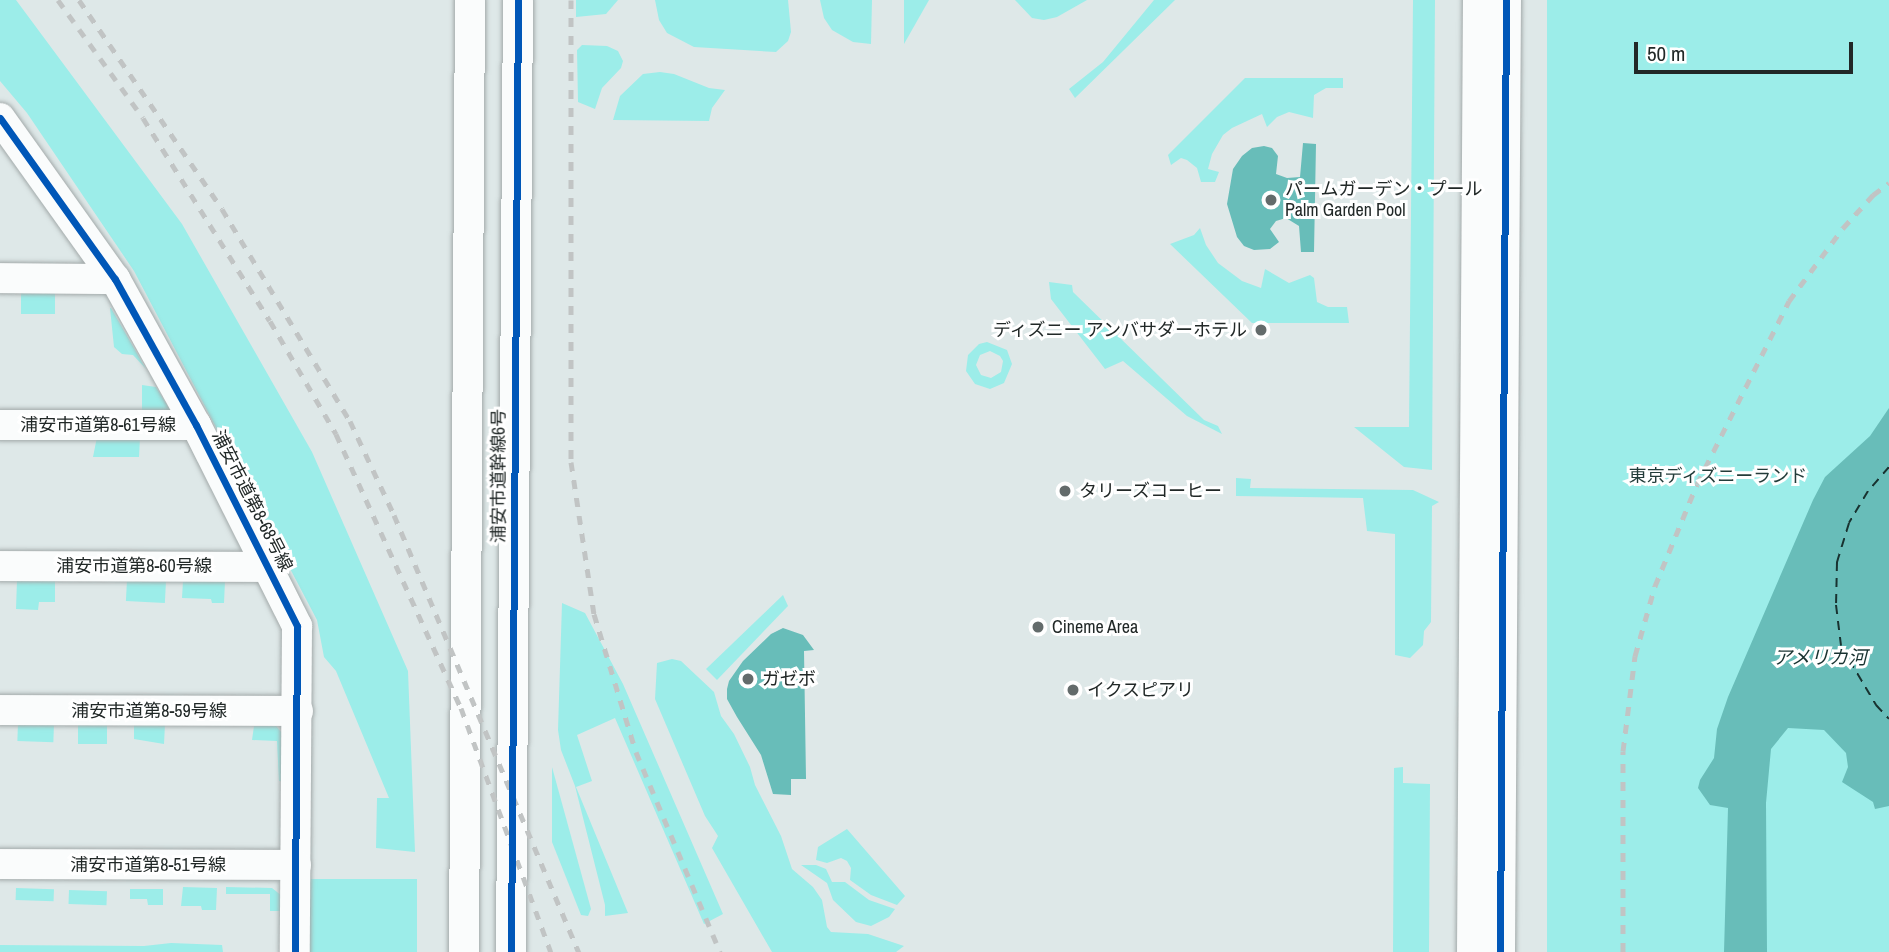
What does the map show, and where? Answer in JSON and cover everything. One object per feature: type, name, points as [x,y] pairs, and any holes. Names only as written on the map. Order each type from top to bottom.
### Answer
[{"type":"street","name":"浦安市道幹線6号","points":[[464,952],[470,0]]},
{"type":"street","name":"浦安市道幹線6号","points":[[511,952],[519,0]]},
{"type":"street","points":[[1472,952],[1478,0]]},
{"type":"street","points":[[1500,952],[1506,0]]},
{"type":"street","name":"浦安市道第8-68号線","points":[[2,124],[115,279],[196,425],[297,626],[295,952]]},
{"type":"street","points":[[0,278],[115,279]]},
{"type":"street","name":"浦安市道第8-61号線","points":[[0,425],[196,425]]},
{"type":"street","name":"浦安市道第8-60号線","points":[[0,566],[268,567]]},
{"type":"street","name":"浦安市道第8-59号線","points":[[0,710],[298,711]]},
{"type":"street","name":"浦安市道第8-51号線","points":[[0,864],[296,865]]},
{"type":"green space","points":[[0,0],[16,0],[182,224],[312,452],[408,671],[415,852],[376,848],[377,798],[389,798],[336,671],[324,657],[317,620],[134,271],[27,113],[0,81]]},
{"type":"green space","points":[[576,0],[618,0],[606,14],[576,17]]},
{"type":"green space","points":[[655,0],[788,0],[791,32],[788,41],[776,52],[694,47],[667,33],[659,20]]},
{"type":"green space","points":[[820,0],[872,0],[871,44],[853,42],[832,30],[824,18]]},
{"type":"green space","points":[[904,0],[929,0],[904,44]]},
{"type":"green space","points":[[1015,0],[1087,0],[1057,17],[1044,20],[1032,18]]},
{"type":"green space","points":[[1154,0],[1175,0],[1075,98],[1069,89],[1103,62]]},
{"type":"green space","points":[[1413,0],[1435,0],[1432,470],[1404,467],[1354,427],[1409,427]]},
{"type":"green space","name":"東京ディズニーランド","points":[[1547,0],[1889,0],[1889,952],[1547,952]]},
{"type":"green space","points":[[582,45],[607,46],[618,51],[623,61],[621,68],[602,88],[595,109],[578,102],[577,50]]},
{"type":"green space","points":[[643,74],[674,74],[709,88],[725,90],[712,108],[709,121],[613,120],[620,96]]},
{"type":"green space","points":[[1245,78],[1343,78],[1343,88],[1326,88],[1314,95],[1313,118],[1289,112],[1277,117],[1267,127],[1262,114],[1232,128],[1223,135],[1212,154],[1208,169],[1219,172],[1215,182],[1201,182],[1197,168],[1187,160],[1181,158],[1171,165],[1168,155]]},
{"type":"green space","points":[[1200,228],[1206,245],[1218,263],[1242,281],[1261,288],[1265,269],[1289,283],[1310,275],[1314,278],[1317,302],[1328,307],[1347,307],[1349,323],[1252,323],[1170,244],[1194,235]]},
{"type":"green space","points":[[1049,282],[1072,285],[1073,292],[1204,420],[1218,426],[1222,434],[1187,416],[1123,361],[1105,369],[1051,299]]},
{"type":"green space","points":[[21,290],[55,290],[55,314],[21,314]]},
{"type":"green space","points":[[110,308],[146,369],[133,355],[122,354],[114,347]]},
{"type":"green space","points":[[987,342],[1007,350],[1012,364],[1004,383],[990,389],[975,384],[966,371],[968,355],[979,344]],"holes":[[[990,351],[1000,356],[1003,361],[1001,372],[991,378],[981,375],[976,365],[980,355]]]},
{"type":"green space","points":[[142,385],[156,387],[170,410],[142,410]]},
{"type":"green space","points":[[97,437],[140,438],[139,457],[93,457]]},
{"type":"green space","points":[[1236,478],[1251,479],[1250,488],[1413,490],[1439,502],[1432,506],[1431,622],[1424,631],[1423,645],[1410,658],[1395,655],[1395,534],[1367,531],[1363,498],[1236,496]]},
{"type":"green space","points":[[127,579],[166,581],[165,603],[126,601]]},
{"type":"green space","points":[[17,580],[55,580],[55,602],[39,602],[38,610],[16,609]]},
{"type":"green space","points":[[183,581],[225,581],[224,603],[212,603],[211,599],[182,598]]},
{"type":"green space","points":[[783,595],[788,606],[717,680],[706,669]]},
{"type":"green space","points":[[562,603],[585,613],[623,684],[723,914],[704,924],[615,718],[577,735],[592,781],[576,787],[628,913],[605,916],[605,905],[575,786],[561,750],[558,730]]},
{"type":"green space","points":[[672,659],[681,661],[714,692],[721,716],[734,734],[750,767],[755,785],[781,836],[792,869],[813,887],[822,900],[827,927],[831,932],[868,934],[904,946],[896,952],[772,952],[712,848],[718,836],[705,816],[655,699],[657,663]]},
{"type":"green space","points":[[134,722],[165,724],[164,744],[134,739]]},
{"type":"green space","points":[[18,723],[54,724],[53,742],[17,741]]},
{"type":"green space","points":[[78,724],[107,724],[107,744],[78,744]]},
{"type":"green space","points":[[254,726],[276,726],[283,734],[283,781],[279,781],[277,741],[252,740]]},
{"type":"green space","points":[[552,767],[591,909],[588,916],[581,915],[552,842]]},
{"type":"green space","points":[[1403,767],[1403,783],[1430,784],[1429,952],[1393,952],[1394,768]]},
{"type":"green space","points":[[847,829],[905,896],[897,905],[871,895],[850,880],[851,868],[847,861],[841,858],[827,863],[816,860],[818,847]]},
{"type":"green space","points":[[801,865],[816,865],[826,869],[832,882],[845,882],[869,900],[895,909],[889,917],[871,926],[856,922],[833,900],[827,883]]},
{"type":"green space","points":[[309,879],[417,879],[417,952],[309,952]]},
{"type":"green space","points":[[183,887],[217,888],[216,910],[202,910],[201,906],[181,906]]},
{"type":"green space","points":[[226,887],[272,888],[282,896],[282,911],[270,911],[270,894],[226,894]]},
{"type":"green space","points":[[16,888],[54,889],[54,901],[16,900]]},
{"type":"green space","points":[[130,889],[163,889],[163,905],[148,905],[147,899],[130,899]]},
{"type":"green space","points":[[69,890],[107,891],[106,905],[69,904]]},
{"type":"green space","points":[[171,943],[222,945],[223,952],[0,952],[0,945],[144,946]]},
{"type":"water","name":"パームガーデン・プール Palm Garden Pool","points":[[1303,143],[1316,144],[1314,252],[1301,252],[1299,226],[1286,218],[1276,221],[1270,229],[1279,242],[1270,249],[1254,250],[1244,246],[1237,237],[1227,204],[1233,169],[1252,148],[1264,146],[1272,148],[1278,156],[1276,174],[1287,178],[1300,177]]},
{"type":"water","name":"アメリカ河","points":[[1889,408],[1889,806],[1875,809],[1873,802],[1842,782],[1848,767],[1846,753],[1824,730],[1788,728],[1771,749],[1766,803],[1767,952],[1724,952],[1728,808],[1710,805],[1698,788],[1700,780],[1714,758],[1717,729],[1728,697],[1813,500],[1825,477],[1870,436]]},
{"type":"water","points":[[783,628],[803,635],[814,650],[804,651],[806,779],[791,779],[791,795],[773,794],[761,755],[727,699],[729,681],[743,661],[771,634]]},
{"type":"ferry route","points":[[1889,467],[1868,491],[1849,523],[1837,562],[1836,605],[1841,646],[1876,705],[1889,719]]},
{"type":"railway","points":[[58,0],[143,118],[270,321],[336,434],[461,708],[551,952]]},
{"type":"railway","points":[[79,0],[222,209],[350,421],[394,515],[579,952]]},
{"type":"railway","points":[[571,0],[571,462],[594,614],[636,752],[720,952]]},
{"type":"railway","points":[[1623,952],[1623,751],[1635,656],[1655,586],[1697,484],[1789,301],[1843,228],[1873,195],[1889,183]]},
{"type":"cycle path","points":[[511,952],[518,0]]},
{"type":"cycle path","points":[[1500,952],[1506,0]]},
{"type":"cycle path","points":[[0,118],[115,279],[196,425],[297,626],[295,952]]},
{"type":"place","name":"パームガーデン・プール Palm Garden Pool","points":[[1271,200]]},
{"type":"place","name":"ディズニー アンバサダーホテル","points":[[1261,330]]},
{"type":"place","name":"タリーズコーヒー","points":[[1065,491]]},
{"type":"place","name":"Cineme Area","points":[[1038,627]]},
{"type":"place","name":"ガゼボ","points":[[748,679]]},
{"type":"place","name":"イクスピアリ","points":[[1073,690]]}]
